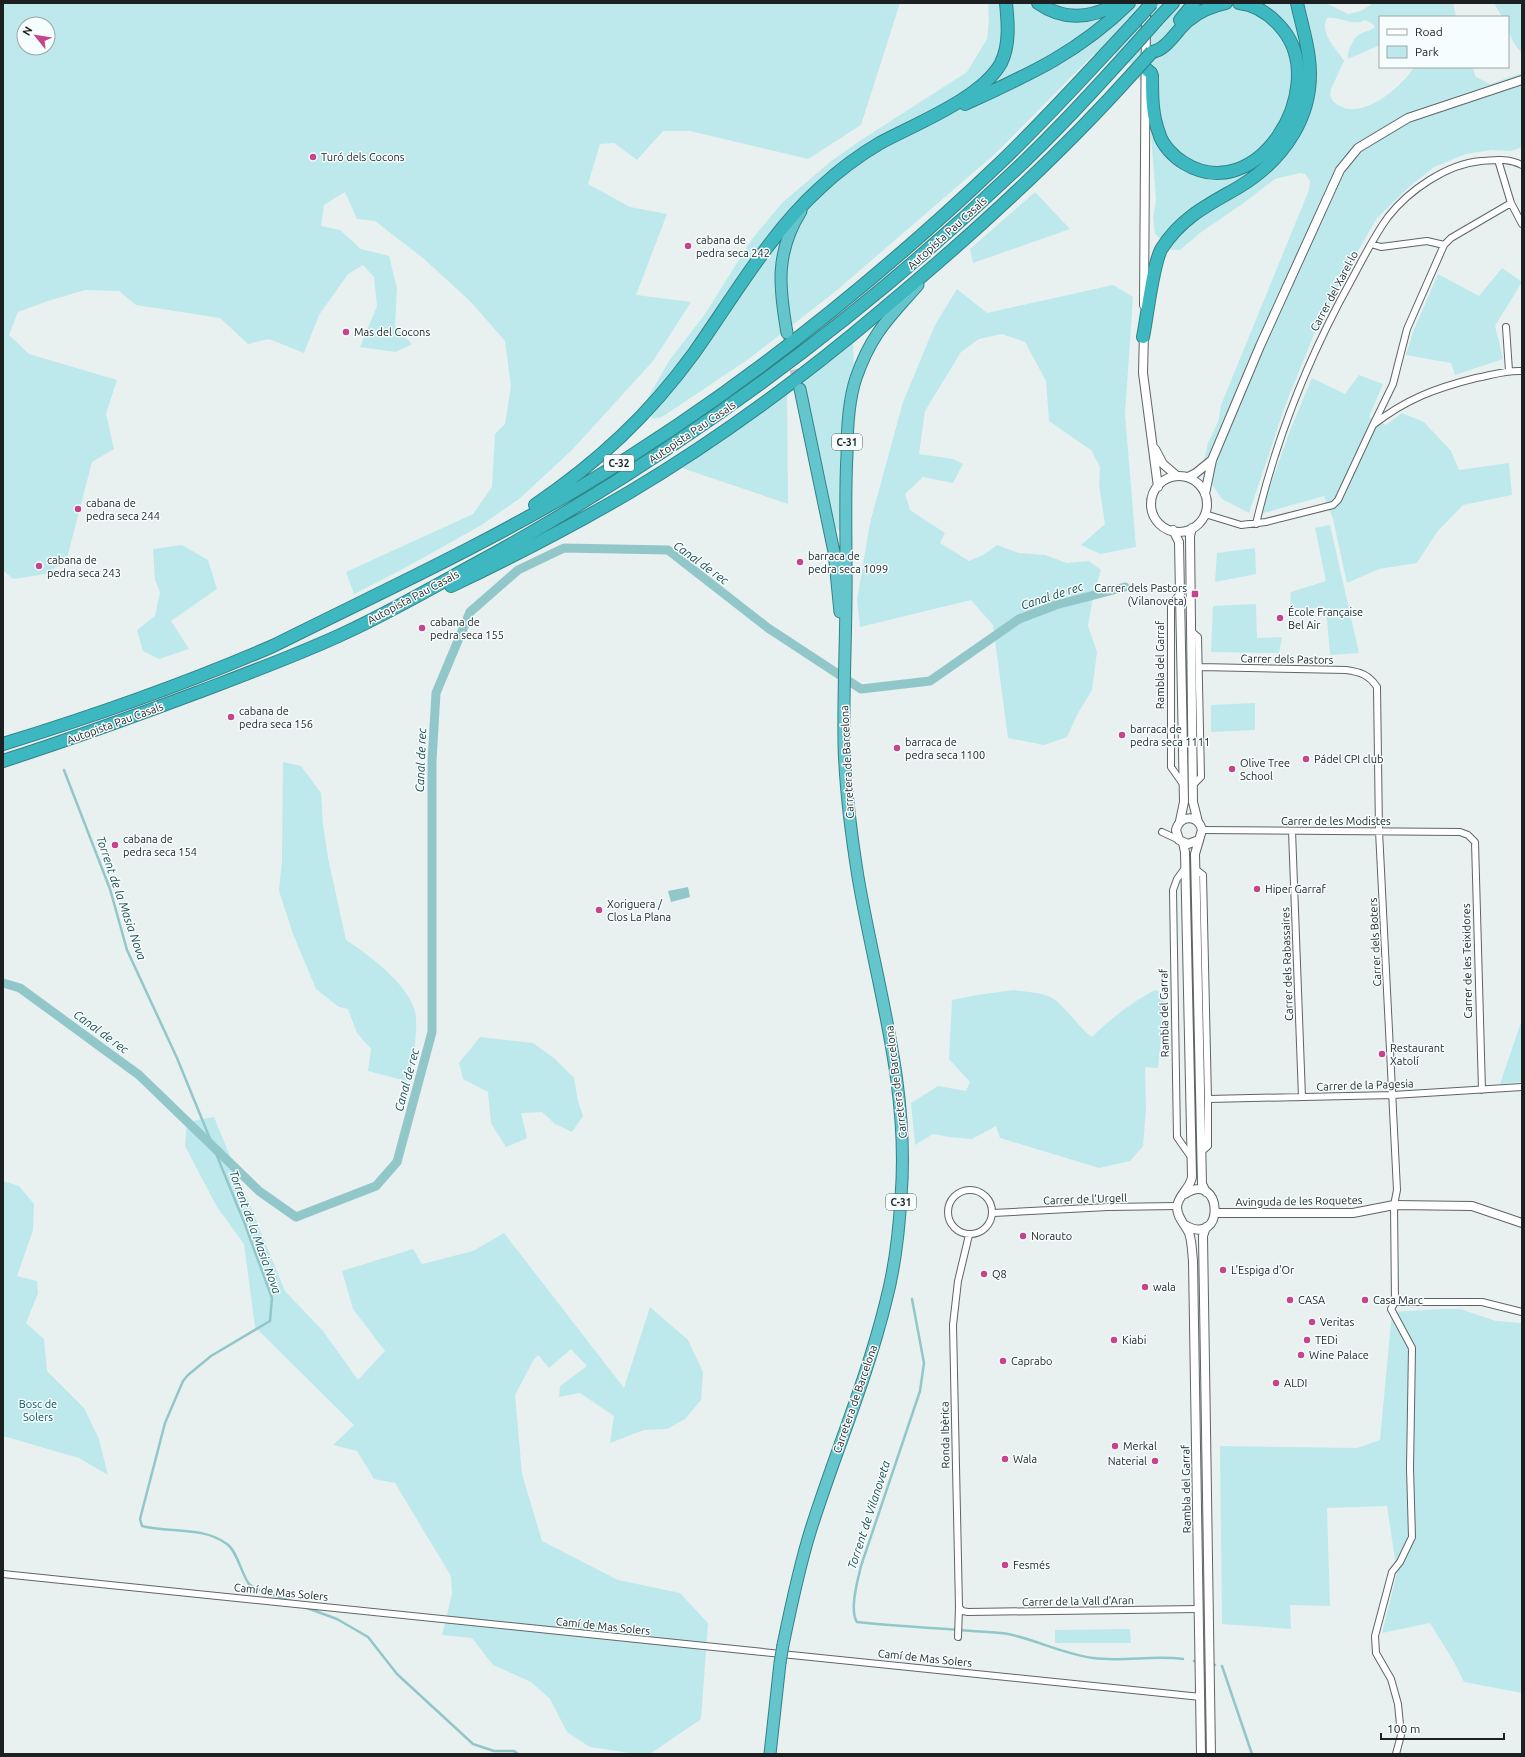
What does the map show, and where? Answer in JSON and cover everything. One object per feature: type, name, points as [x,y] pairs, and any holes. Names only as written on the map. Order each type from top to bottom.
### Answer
[{"type":"highway","points":[[466,550],[481,537],[534,506],[569,482],[620,439],[675,378],[775,238],[788,221],[819,188],[855,159],[969,94],[982,86],[993,75],[1005,53],[1008,26],[1006,3]]},
{"type":"highway","points":[[1038,3],[1057,12],[1078,17],[1099,12],[1118,3]]},
{"type":"highway","points":[[901,132],[1051,63],[1100,30],[1129,3]]},
{"type":"highway","name":"Autopista Pau Casals","points":[[3,744],[82,720],[231,664],[280,642],[466,550],[537,512],[635,453],[742,379],[799,336],[894,259],[1000,163],[1064,98],[1152,3]]},
{"type":"highway","name":"Autopista Pau Casals","points":[[3,761],[86,734],[238,677],[344,633],[406,603],[534,532],[645,465],[757,388],[807,350],[904,271],[1001,183],[1075,110],[1173,3]]},
{"type":"highway","points":[[1156,50],[1194,3]]},
{"type":"highway","points":[[406,603],[433,595],[522,552],[572,525],[665,470],[753,411],[811,368],[929,272],[1040,170],[1156,50],[1196,14],[1210,7],[1226,3]]},
{"type":"highway","points":[[1146,69],[1151,73],[1154,115],[1159,135],[1173,154],[1190,167],[1215,173],[1234,170],[1253,162],[1271,147],[1282,131],[1291,112],[1297,94],[1296,56],[1288,36],[1276,20],[1258,8],[1239,3]]},
{"type":"highway","points":[[1144,337],[1155,268],[1160,250],[1170,236],[1184,220],[1241,185],[1267,166],[1280,154],[1291,138],[1303,115],[1309,84],[1309,60],[1297,3]]},
{"type":"highway","points":[[787,333],[780,284],[782,259],[794,224],[819,188]]},
{"type":"highway","name":"C-31","points":[[844,636],[846,607],[848,428],[855,381],[864,356],[878,330],[929,272]]},
{"type":"highway","name":"C-31","points":[[800,389],[834,552],[844,636]]},
{"type":"highway","name":"Carretera de Barcelona","points":[[770,1754],[780,1662],[791,1606],[811,1531],[872,1352],[886,1302],[896,1250],[902,1193],[903,1149],[896,1063],[859,881],[848,798],[844,747],[844,636]]},
{"type":"street","points":[[1146,3],[1143,373],[1158,487]]},
{"type":"street","points":[[1205,494],[1212,460],[1263,338],[1340,170],[1358,148],[1408,118],[1522,80]]},
{"type":"street","points":[[1498,160],[1511,203],[1522,224]]},
{"type":"street","name":"Carrer del Xarel·lo","points":[[1256,524],[1263,491],[1280,440],[1319,341],[1371,244],[1388,217],[1412,193],[1441,172],[1467,162],[1512,160],[1522,164]]},
{"type":"street","points":[[1205,514],[1241,525],[1256,524],[1333,505],[1338,500],[1393,384],[1407,328],[1444,246],[1451,238],[1511,203]]},
{"type":"street","points":[[1371,244],[1381,247],[1427,241],[1444,246]]},
{"type":"street","points":[[1506,327],[1509,371]]},
{"type":"street","points":[[1373,425],[1420,395],[1456,383],[1509,371],[1522,371]]},
{"type":"street","points":[[1151,442],[1163,464],[1177,476]]},
{"type":"street","points":[[1188,477],[1196,473],[1212,460]]},
{"type":"street","points":[[1191,532],[1173,530],[1160,524],[1154,514],[1152,500],[1158,487],[1168,478],[1177,476],[1188,477],[1199,484],[1205,494],[1207,504],[1205,514],[1191,532],[1193,802],[1198,822],[1202,830],[1196,847],[1195,868],[1202,1184],[1206,1192],[1215,1202],[1216,1213]]},
{"type":"street","name":"Rambla del Garraf","points":[[1173,530],[1179,542],[1184,802],[1179,823]]},
{"type":"street","name":"Rambla del Garraf","points":[[1180,593],[1171,606],[1171,767],[1183,784]]},
{"type":"street","points":[[1192,632],[1198,637],[1200,668],[1201,777],[1194,784]]},
{"type":"street","name":"Carrer dels Pastors","points":[[1200,668],[1346,670],[1362,672],[1372,680]]},
{"type":"street","name":"Carrer dels Boters","points":[[1372,680],[1377,687],[1379,831],[1397,1190],[1394,1205],[1395,1302],[1391,1309],[1412,1348],[1410,1468],[1412,1537],[1400,1562],[1392,1572],[1375,1636],[1376,1653],[1391,1679],[1398,1704],[1401,1735],[1396,1754]]},
{"type":"street","points":[[1198,822],[1192,818],[1162,832],[1181,841],[1193,844],[1199,840]]},
{"type":"street","points":[[1177,1206],[1191,1185],[1185,868],[1181,841],[1176,834],[1179,823]]},
{"type":"street","name":"Carrer de les Modistes","points":[[1202,830],[1460,832],[1468,835]]},
{"type":"street","name":"Carrer dels Rabassaires","points":[[1292,831],[1302,1097]]},
{"type":"street","name":"Carrer de les Teixidores","points":[[1468,835],[1475,842],[1482,1090]]},
{"type":"street","name":"Rambla del Garraf","points":[[1185,868],[1177,879],[1173,890],[1177,1136],[1191,1157]]},
{"type":"street","points":[[1195,868],[1202,875],[1208,1099],[1208,1146],[1201,1152]]},
{"type":"street","name":"Carrer de la Pagesia","points":[[1208,1099],[1393,1095],[1522,1087]]},
{"type":"street","points":[[968,1190],[983,1194],[992,1205],[993,1213],[988,1226],[976,1234],[968,1235],[961,1233],[950,1223],[948,1209],[955,1196],[968,1190]]},
{"type":"street","points":[[1184,1194],[1196,1190],[1206,1192]]},
{"type":"street","name":"Avinguda de les Roquetes","points":[[1216,1213],[1353,1213],[1394,1205],[1472,1206],[1522,1223]]},
{"type":"street","name":"Rambla del Garraf","points":[[1177,1206],[1179,1218],[1185,1225],[1189,1234],[1194,1261],[1201,1754]]},
{"type":"street","name":"Carrer de l'Urgell","points":[[993,1213],[1108,1207],[1158,1208],[1177,1206]]},
{"type":"street","name":"Rambla del Garraf","points":[[1211,1754],[1203,1236],[1206,1227],[1216,1213]]},
{"type":"street","points":[[1185,1225],[1194,1229],[1206,1227]]},
{"type":"street","name":"Ronda Ibèrica","points":[[958,1637],[959,1607],[953,1325],[958,1281],[968,1235]]},
{"type":"street","points":[[1395,1302],[1482,1302],[1522,1312]]},
{"type":"street","name":"Camí de Mas Solers","points":[[3,1574],[1200,1697]]},
{"type":"street","name":"Carrer de la Vall d'Aran","points":[[959,1607],[962,1611],[968,1612],[1199,1609]]},
{"type":"green space","points":[[3,3],[900,3],[861,125],[808,159],[690,131],[663,131],[637,160],[614,143],[600,144],[588,184],[630,207],[667,214],[636,295],[691,302],[653,361],[572,450],[519,499],[480,526],[403,569],[354,594],[346,572],[473,514],[492,487],[495,434],[505,424],[511,386],[505,341],[470,301],[423,258],[375,221],[357,219],[345,192],[324,205],[321,226],[340,230],[361,249],[389,256],[397,288],[395,326],[412,344],[396,352],[360,347],[377,306],[374,277],[363,265],[348,274],[319,315],[304,353],[269,339],[248,344],[220,318],[136,305],[119,291],[85,290],[18,312],[9,335],[29,354],[117,380],[106,414],[114,449],[92,462],[67,558],[46,574],[13,579],[3,570]]},
{"type":"green space","points":[[988,3],[1326,3],[1348,14],[1361,11],[1373,3],[1453,3],[1456,16],[1379,16],[1379,45],[1348,59],[1350,49],[1355,38],[1375,27],[1373,24],[1365,20],[1360,22],[1351,22],[1337,18],[1327,18],[1325,30],[1330,41],[1344,61],[1331,89],[1330,94],[1334,102],[1348,109],[1358,109],[1369,105],[1380,100],[1391,92],[1413,68],[1472,68],[1476,77],[1490,84],[1522,73],[1522,147],[1511,151],[1491,150],[1466,154],[1434,167],[1410,186],[1377,218],[1317,327],[1285,406],[1249,513],[1222,499],[1203,472],[1203,464],[1208,443],[1218,422],[1221,405],[1309,190],[1310,181],[1305,174],[1300,173],[1275,179],[1241,205],[1200,233],[1180,250],[1172,250],[1155,234],[1153,217],[1156,200],[1148,95],[1130,63],[1115,54],[1094,54],[996,153],[836,291],[750,358],[662,417],[653,419],[644,409],[646,401],[669,361],[705,314],[752,239],[782,203],[830,162],[858,142],[967,72],[987,39],[989,21]]},
{"type":"green space","points":[[1494,3],[1522,3],[1522,53],[1515,45],[1511,36],[1509,16],[1501,16]]},
{"type":"green space","points":[[1035,192],[1070,229],[973,263],[970,249]]},
{"type":"green space","points":[[1502,268],[1522,282],[1495,326],[1503,359],[1455,375],[1451,363],[1406,355],[1413,332],[1438,274],[1479,296]]},
{"type":"green space","points":[[1113,285],[1133,297],[1125,414],[1136,547],[1100,554],[1081,545],[1105,524],[1099,485],[1100,467],[1091,450],[1049,421],[1046,381],[1025,342],[1002,334],[979,339],[961,352],[925,411],[919,454],[953,459],[963,464],[953,483],[923,477],[905,494],[910,510],[945,533],[940,543],[969,561],[983,555],[997,545],[1019,553],[1045,555],[1067,563],[1089,561],[1101,570],[1093,597],[1088,626],[1097,652],[1092,690],[1077,715],[1067,737],[1044,745],[1008,738],[993,625],[971,600],[860,627],[857,600],[870,523],[903,402],[935,325],[957,289],[987,313]]},
{"type":"green space","points":[[853,342],[854,369],[845,400],[840,453],[840,531],[834,527],[826,481],[803,381]]},
{"type":"green space","points":[[1359,375],[1383,384],[1369,417],[1386,425],[1402,413],[1424,422],[1451,451],[1459,470],[1509,463],[1512,495],[1463,505],[1437,532],[1417,563],[1379,569],[1347,583],[1333,519],[1324,496],[1260,514],[1291,428],[1312,378],[1345,394]]},
{"type":"green space","points":[[787,394],[788,504],[682,468]]},
{"type":"green space","points":[[1330,525],[1359,653],[1330,655],[1326,608],[1290,608],[1291,592],[1326,581],[1315,528]]},
{"type":"green space","points":[[182,545],[208,560],[217,589],[171,621],[189,649],[159,659],[143,651],[137,630],[155,616],[160,592],[155,580],[153,549]]},
{"type":"green space","points":[[1255,548],[1256,574],[1215,582],[1217,553]]},
{"type":"green space","points":[[1256,604],[1257,638],[1282,637],[1279,653],[1211,652],[1213,606]]},
{"type":"green space","points":[[1255,703],[1255,730],[1211,732],[1211,705]]},
{"type":"green space","points":[[283,762],[301,766],[321,793],[323,824],[328,858],[346,940],[365,953],[396,980],[411,1001],[415,1011],[416,1036],[410,1082],[368,1071],[371,1049],[357,1033],[348,1009],[339,1007],[316,989],[293,934],[279,891],[282,861]]},
{"type":"green space","points":[[1014,990],[1041,994],[1051,998],[1063,1007],[1092,1037],[1107,1023],[1137,1000],[1155,990],[1165,994],[1158,1068],[1145,1067],[1146,1109],[1143,1146],[1130,1161],[1099,1168],[1000,1138],[996,1126],[972,1139],[933,1134],[915,1145],[911,1103],[938,1086],[966,1091],[970,1082],[949,1059],[952,1000]]},
{"type":"green space","points":[[1522,1022],[1522,1082],[1500,1084],[1520,1025]]},
{"type":"green space","points":[[480,1037],[533,1043],[555,1059],[574,1078],[578,1101],[583,1116],[572,1132],[555,1124],[542,1112],[521,1113],[527,1138],[506,1147],[491,1123],[488,1092],[463,1079],[459,1063]]},
{"type":"green space","points":[[214,1117],[285,1291],[323,1331],[358,1380],[385,1351],[353,1309],[342,1271],[413,1249],[422,1264],[473,1251],[504,1233],[624,1388],[650,1307],[688,1340],[703,1372],[701,1400],[685,1419],[667,1429],[644,1430],[610,1443],[614,1416],[580,1393],[559,1397],[560,1386],[587,1366],[571,1349],[549,1368],[538,1355],[533,1361],[515,1395],[522,1474],[542,1541],[618,1580],[680,1593],[708,1623],[701,1719],[650,1754],[636,1754],[590,1747],[567,1732],[550,1699],[531,1682],[493,1665],[472,1638],[442,1635],[452,1594],[451,1576],[395,1483],[374,1479],[357,1451],[333,1445],[354,1425],[255,1327],[244,1244],[217,1207],[185,1146],[187,1122]]},
{"type":"green space","name":"Bosc de Solers","points":[[3,1181],[19,1186],[34,1204],[33,1230],[17,1276],[37,1281],[38,1293],[26,1323],[44,1339],[47,1371],[84,1408],[99,1439],[108,1475],[79,1458],[3,1436]]},
{"type":"green space","points":[[1460,1309],[1496,1321],[1522,1323],[1522,1693],[1464,1682],[1454,1662],[1430,1623],[1382,1633],[1397,1573],[1387,1506],[1327,1508],[1330,1606],[1290,1605],[1291,1629],[1222,1624],[1220,1446],[1357,1448],[1380,1440],[1392,1312]]},
{"type":"green space","points":[[1130,1629],[1131,1643],[1055,1643],[1055,1630]]},
{"type":"shaded area","points":[[688,887],[690,897],[671,902],[668,891]]},
{"type":"waterway","name":"Canal de rec","points":[[3,983],[20,988],[139,1075],[259,1191],[296,1217],[376,1186],[397,1162],[432,1032],[432,761],[436,693],[470,612],[518,570],[564,548],[668,550],[768,628],[861,689],[930,681],[1019,619],[1056,605],[1125,587]]},
{"type":"waterway","name":"Torrent de la Masia Nova","points":[[64,770],[110,889],[127,950],[177,1058],[244,1222],[272,1298],[270,1321],[211,1356],[183,1381],[165,1423],[140,1519],[142,1526],[197,1532],[218,1538],[227,1544],[234,1552],[249,1584],[263,1591],[291,1601]]},
{"type":"waterway","name":"Torrent de Vilanoveta","points":[[912,1299],[924,1363],[920,1391],[861,1566],[854,1602],[855,1617],[857,1622],[1008,1634],[1093,1658],[1183,1659]]},
{"type":"waterway","name":"Torrent de la Masia Nova","points":[[307,1608],[337,1619],[368,1637],[397,1674],[473,1744],[494,1751],[514,1751],[518,1754]]},
{"type":"waterway","points":[[1194,1661],[1215,1665]]},
{"type":"waterway","points":[[1222,1666],[1252,1754]]},
{"type":"tunnel","points":[[788,337],[799,387]]},
{"type":"place","name":"Turó dels Cocons","points":[[313,157]]},
{"type":"place","name":"cabana de pedra seca 242","points":[[688,246]]},
{"type":"place","name":"Mas del Cocons","points":[[346,332]]},
{"type":"place","name":"cabana de pedra seca 244","points":[[78,509]]},
{"type":"place","name":"barraca de pedra seca 1099","points":[[800,562]]},
{"type":"place","name":"cabana de pedra seca 243","points":[[39,566]]},
{"type":"place","name":"Carrer dels Pastors (Vilanoveta)","points":[[1195,594]]},
{"type":"place","name":"École Française Bel Air","points":[[1280,618]]},
{"type":"place","name":"cabana de pedra seca 155","points":[[422,628]]},
{"type":"place","name":"cabana de pedra seca 156","points":[[231,717]]},
{"type":"place","name":"barraca de pedra seca 1111","points":[[1122,735]]},
{"type":"place","name":"barraca de pedra seca 1100","points":[[897,748]]},
{"type":"place","name":"Pádel CPI club","points":[[1306,759]]},
{"type":"place","name":"Olive Tree School","points":[[1232,769]]},
{"type":"place","name":"cabana de pedra seca 154","points":[[115,845]]},
{"type":"place","name":"Hiper Garraf","points":[[1257,889]]},
{"type":"place","name":"Xoriguera / Clos La Plana","points":[[599,910]]},
{"type":"place","name":"Restaurant Xatolí","points":[[1382,1054]]},
{"type":"place","name":"Norauto","points":[[1023,1236]]},
{"type":"place","name":"L'Espiga d'Or","points":[[1223,1270]]},
{"type":"place","name":"Q8","points":[[984,1274]]},
{"type":"place","name":"wala","points":[[1145,1287]]},
{"type":"place","name":"CASA","points":[[1290,1300]]},
{"type":"place","name":"Casa Marc","points":[[1365,1300]]},
{"type":"place","name":"Veritas","points":[[1312,1322]]},
{"type":"place","name":"Kiabi","points":[[1114,1340]]},
{"type":"place","name":"TEDi","points":[[1307,1340]]},
{"type":"place","name":"Wine Palace","points":[[1301,1355]]},
{"type":"place","name":"Caprabo","points":[[1003,1361]]},
{"type":"place","name":"ALDI","points":[[1276,1383]]},
{"type":"place","name":"Merkal","points":[[1115,1446]]},
{"type":"place","name":"Wala","points":[[1005,1459]]},
{"type":"place","name":"Naterial","points":[[1155,1461]]},
{"type":"place","name":"Fesmés","points":[[1005,1565]]}]
